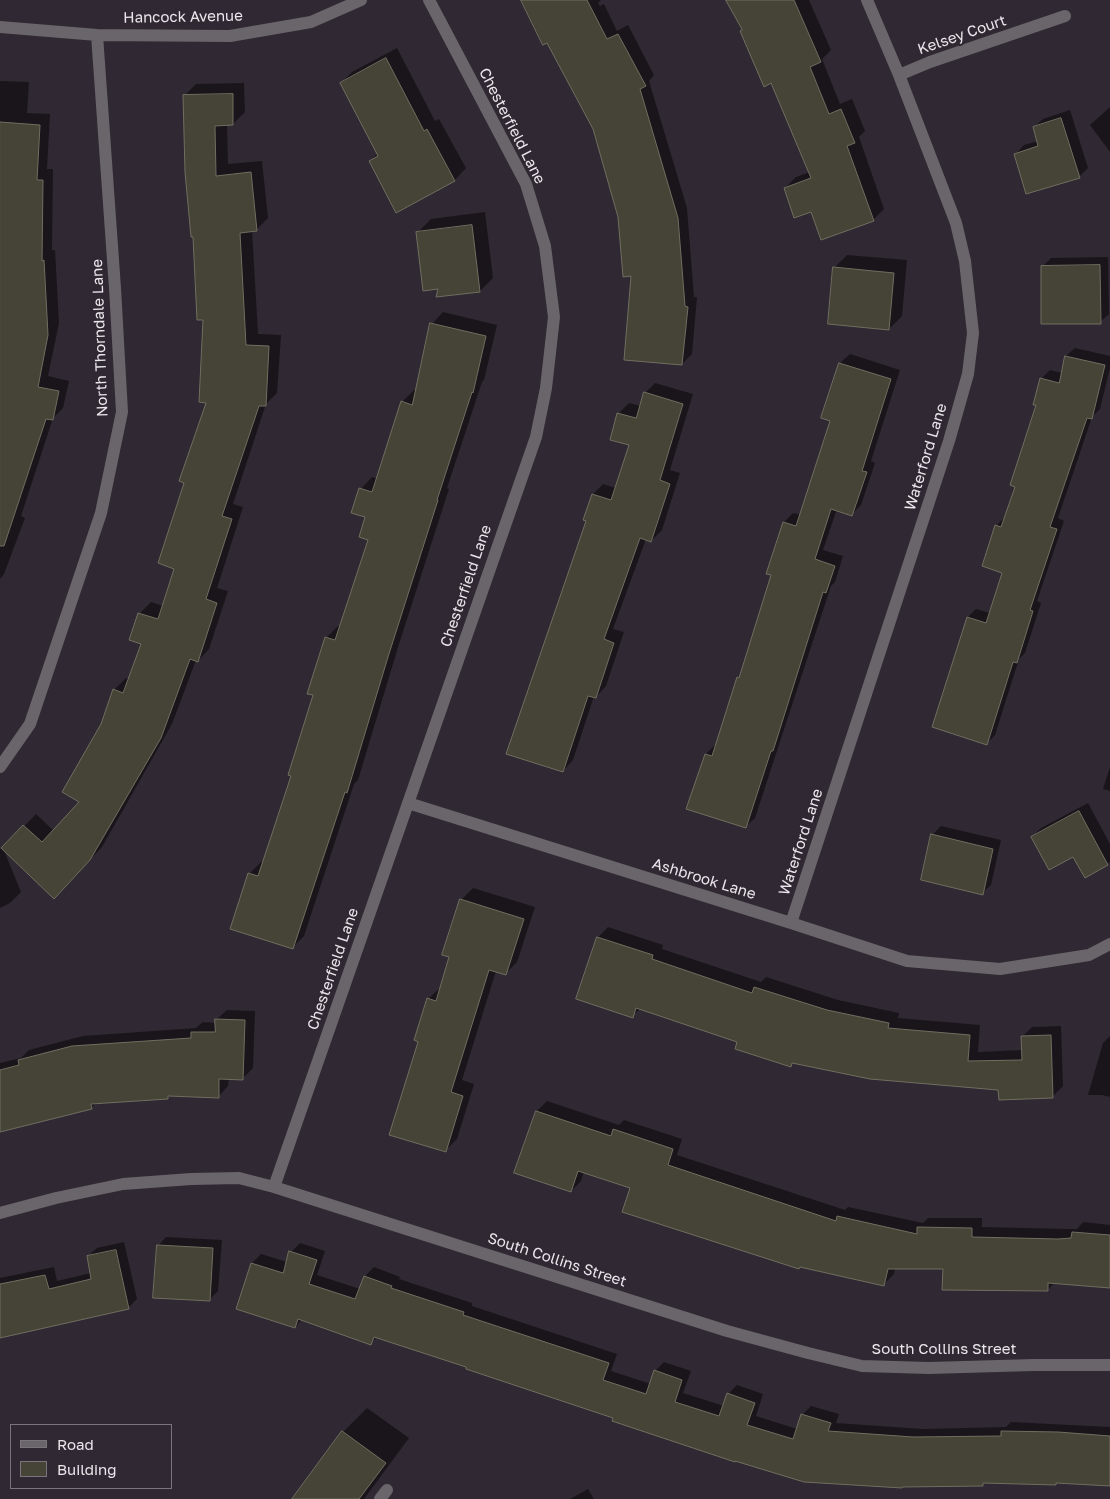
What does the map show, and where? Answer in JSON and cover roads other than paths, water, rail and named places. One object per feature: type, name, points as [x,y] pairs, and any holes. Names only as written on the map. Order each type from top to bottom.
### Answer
[{"type":"street","name":"Hancock Avenue","points":[[0,26],[97,35],[230,36],[311,22],[361,0]]},
{"type":"street","name":"Chesterfield Lane","points":[[274,1187],[536,436],[546,388],[554,317],[545,246],[526,184],[429,0]]},
{"type":"street","name":"Waterford Lane","points":[[791,923],[950,441],[968,374],[973,333],[965,262],[956,223],[867,0]]},
{"type":"street","name":"Kelsey Court","points":[[898,75],[930,62],[1065,16]]},
{"type":"street","name":"North Thorndale Lane","points":[[0,767],[30,724],[101,514],[122,412],[97,35]]},
{"type":"street","name":"Ashbrook Lane","points":[[408,803],[907,961],[1000,969],[1089,955],[1110,944]]},
{"type":"street","name":"South Collins Street","points":[[0,1213],[56,1198],[123,1184],[239,1178],[274,1187],[727,1331],[862,1366],[929,1368],[1110,1365]]}]
